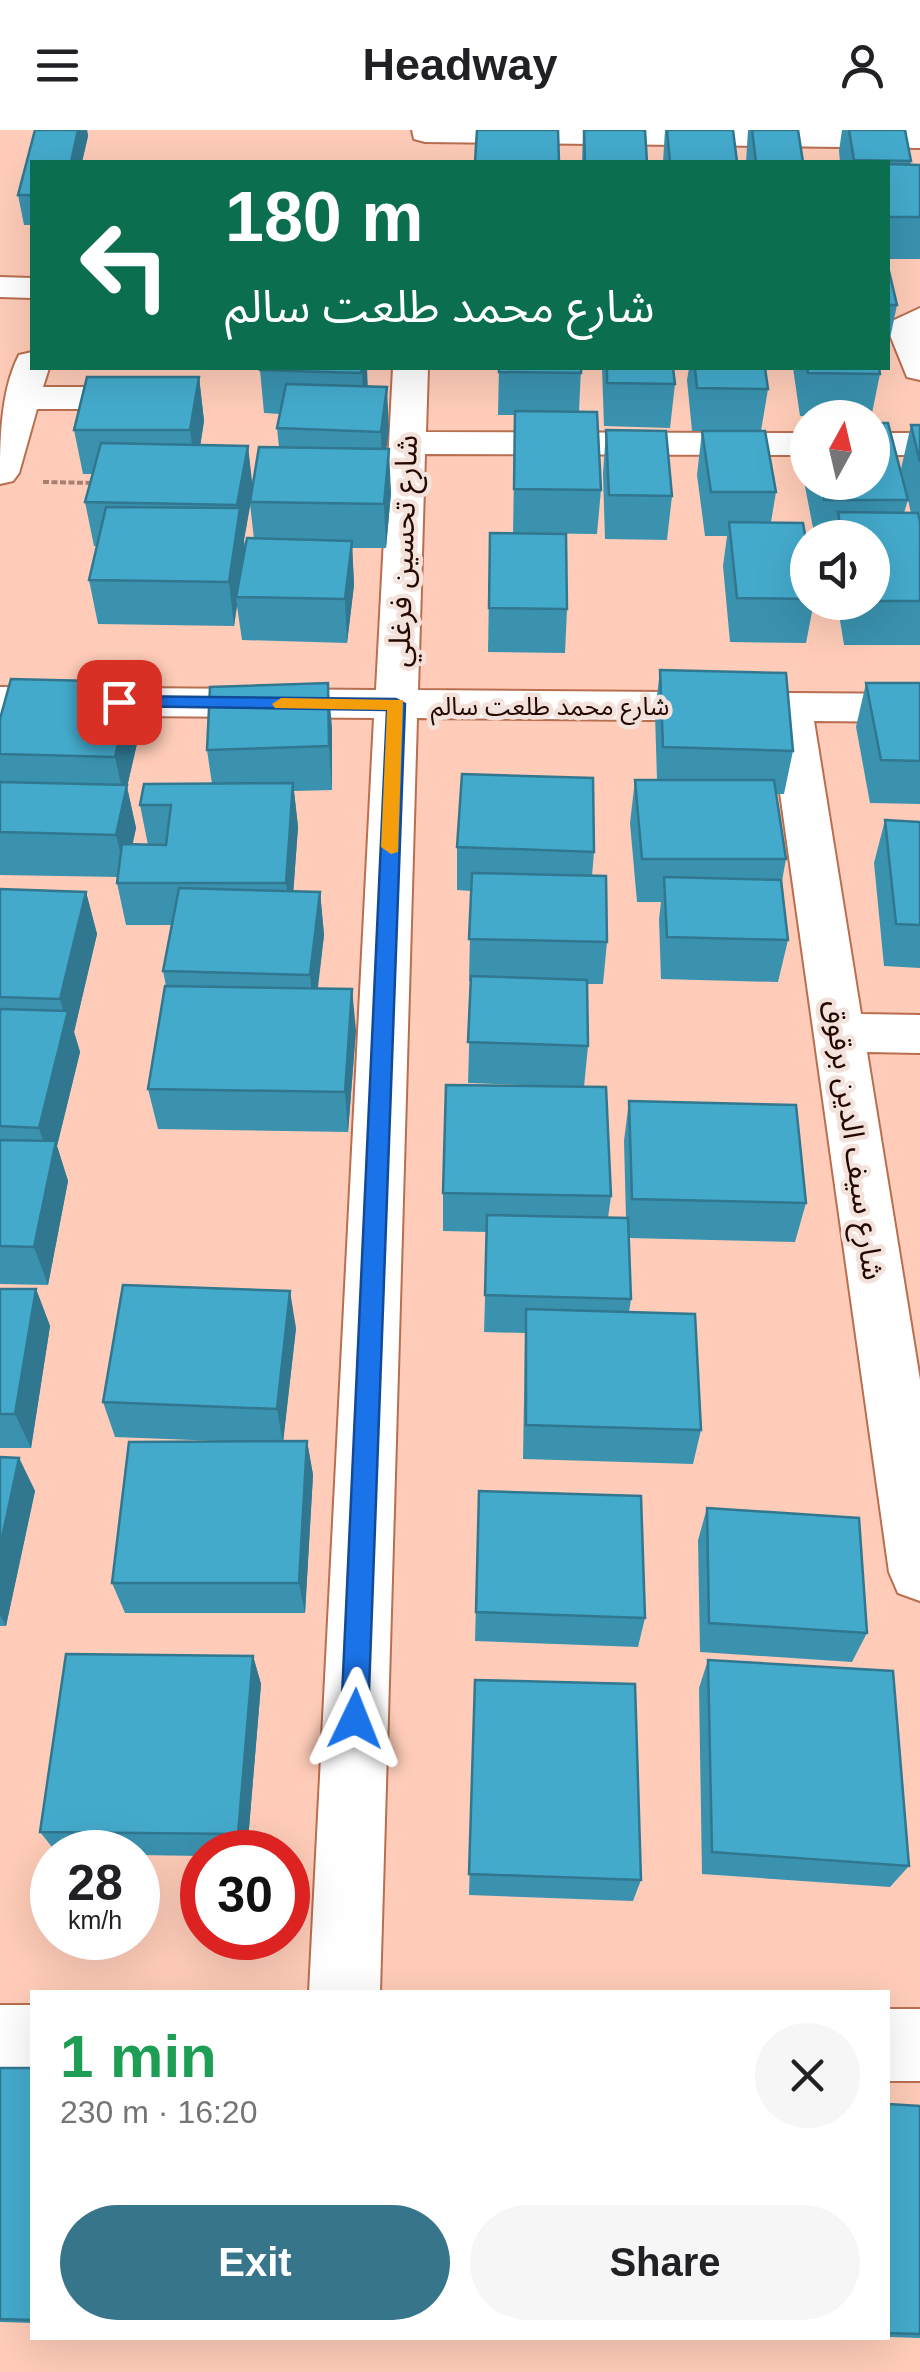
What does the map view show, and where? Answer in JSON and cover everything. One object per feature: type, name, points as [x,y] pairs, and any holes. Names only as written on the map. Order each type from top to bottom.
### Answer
[{"type":"street","points":[[424,142],[920,139]]},
{"type":"street","points":[[0,287],[30,288]]},
{"type":"street","points":[[915,301],[904,328],[920,370]]},
{"type":"street","points":[[0,473],[30,368]]},
{"type":"street","name":"شارع تحسين فرغلي","points":[[344,1990],[410,370]]},
{"type":"street","points":[[22,398],[200,398]]},
{"type":"street","points":[[408,443],[790,444]]},
{"type":"street","points":[[890,444],[920,444]]},
{"type":"street","name":"شارع محمد طلعت سالم","points":[[0,701],[920,708]]},
{"type":"street","name":"شارع سيف الدين برقوق","points":[[790,707],[838,1034],[905,1379],[920,1572]]},
{"type":"street","points":[[838,1034],[920,1034]]},
{"type":"street","points":[[0,2040],[30,2041]]},
{"type":"street","points":[[890,2046],[920,2046]]},
{"type":"path","points":[[39,482],[97,483]]},
{"type":"building","points":[[35,130],[78,130],[71,160],[30,160],[30,195],[18,195]]},
{"type":"building","points":[[477,130],[558,130],[559,160],[475,160]]},
{"type":"building","points":[[584,130],[645,130],[647,160],[585,160]]},
{"type":"building","points":[[667,130],[733,130],[737,160],[670,160]]},
{"type":"building","points":[[752,130],[798,130],[803,160],[756,160]]},
{"type":"building","points":[[849,130],[905,130],[911,161],[854,160]]},
{"type":"building","points":[[890,164],[920,165],[920,217],[890,217]]},
{"type":"building","points":[[890,275],[897,305],[890,305]]},
{"type":"building","points":[[260,370],[362,370],[361,373]]},
{"type":"building","points":[[499,370],[581,370],[581,373]]},
{"type":"building","points":[[607,370],[673,370],[675,384],[607,383]]},
{"type":"building","points":[[695,370],[765,370],[768,389],[697,388]]},
{"type":"building","points":[[807,370],[879,370],[880,374]]},
{"type":"building","points":[[87,377],[199,377],[190,430],[74,430]]},
{"type":"building","points":[[286,384],[387,387],[381,432],[277,428]]},
{"type":"building","points":[[515,411],[597,412],[601,490],[514,489]]},
{"type":"building","points":[[911,425],[920,425],[920,462]]},
{"type":"building","points":[[606,430],[666,431],[672,496],[609,495]]},
{"type":"building","points":[[702,431],[765,431],[776,492],[711,492]]},
{"type":"building","points":[[890,431],[908,500],[890,500]]},
{"type":"building","points":[[101,443],[248,446],[237,505],[85,502]]},
{"type":"building","points":[[259,447],[389,449],[384,504],[250,502]]},
{"type":"building","points":[[106,507],[240,508],[229,582],[89,580]]},
{"type":"building","points":[[838,512],[918,513],[920,601],[890,601],[890,520],[839,520]]},
{"type":"building","points":[[729,522],[790,523],[790,599],[737,598]]},
{"type":"building","points":[[490,533],[566,534],[567,609],[489,608]]},
{"type":"building","points":[[247,538],[352,541],[345,599],[236,597]]},
{"type":"building","points":[[660,670],[786,673],[793,751],[663,747]]},
{"type":"building","points":[[11,679],[132,682],[115,757],[0,754],[0,719]]},
{"type":"building","points":[[328,683],[329,746],[207,750],[210,687]]},
{"type":"building","points":[[866,683],[920,683],[920,761],[881,760]]},
{"type":"building","points":[[462,774],[593,778],[594,852],[457,847]]},
{"type":"building","points":[[635,780],[774,780],[786,859],[642,859]]},
{"type":"building","points":[[0,782],[127,785],[116,835],[0,832]]},
{"type":"building","points":[[293,783],[286,883],[117,883],[122,844],[166,845],[171,805],[140,805],[144,784]]},
{"type":"building","points":[[885,820],[920,822],[920,925],[896,924]]},
{"type":"building","points":[[472,873],[606,876],[607,942],[469,939]]},
{"type":"building","points":[[664,877],[781,880],[788,940],[667,937]]},
{"type":"building","points":[[179,888],[320,892],[310,975],[163,971]]},
{"type":"building","points":[[0,889],[86,892],[60,999],[0,997]]},
{"type":"building","points":[[471,976],[587,980],[588,1046],[468,1042]]},
{"type":"building","points":[[165,986],[352,989],[345,1092],[148,1089]]},
{"type":"building","points":[[0,1009],[68,1011],[39,1128],[0,1126]]},
{"type":"building","points":[[446,1085],[606,1087],[611,1196],[443,1193]]},
{"type":"building","points":[[629,1101],[796,1105],[806,1203],[632,1199]]},
{"type":"building","points":[[0,1140],[56,1141],[34,1247],[0,1246]]},
{"type":"building","points":[[487,1215],[628,1218],[631,1299],[485,1295]]},
{"type":"building","points":[[123,1285],[290,1291],[277,1409],[103,1402]]},
{"type":"building","points":[[0,1289],[36,1289],[15,1414],[0,1414]]},
{"type":"building","points":[[526,1309],[695,1314],[701,1430],[526,1425]]},
{"type":"building","points":[[307,1441],[299,1583],[112,1583],[129,1442]]},
{"type":"building","points":[[0,1457],[19,1458],[0,1547]]},
{"type":"building","points":[[479,1491],[641,1496],[645,1618],[476,1612]]},
{"type":"building","points":[[707,1508],[859,1518],[867,1633],[709,1623]]},
{"type":"building","points":[[66,1654],[253,1656],[238,1830],[180,1830],[180,1833],[40,1830]]},
{"type":"building","points":[[708,1660],[893,1671],[909,1866],[712,1852]]},
{"type":"building","points":[[475,1680],[635,1684],[641,1880],[469,1874]]},
{"type":"building","points":[[0,2068],[30,2068],[30,2320],[0,2319]]},
{"type":"building","points":[[890,2104],[920,2106],[920,2334],[890,2333]]},
{"type":"slow traffic","points":[[281,704],[396,704],[391,847]]},
{"type":"route","points":[[119,702],[396,704],[355,1719]]}]
